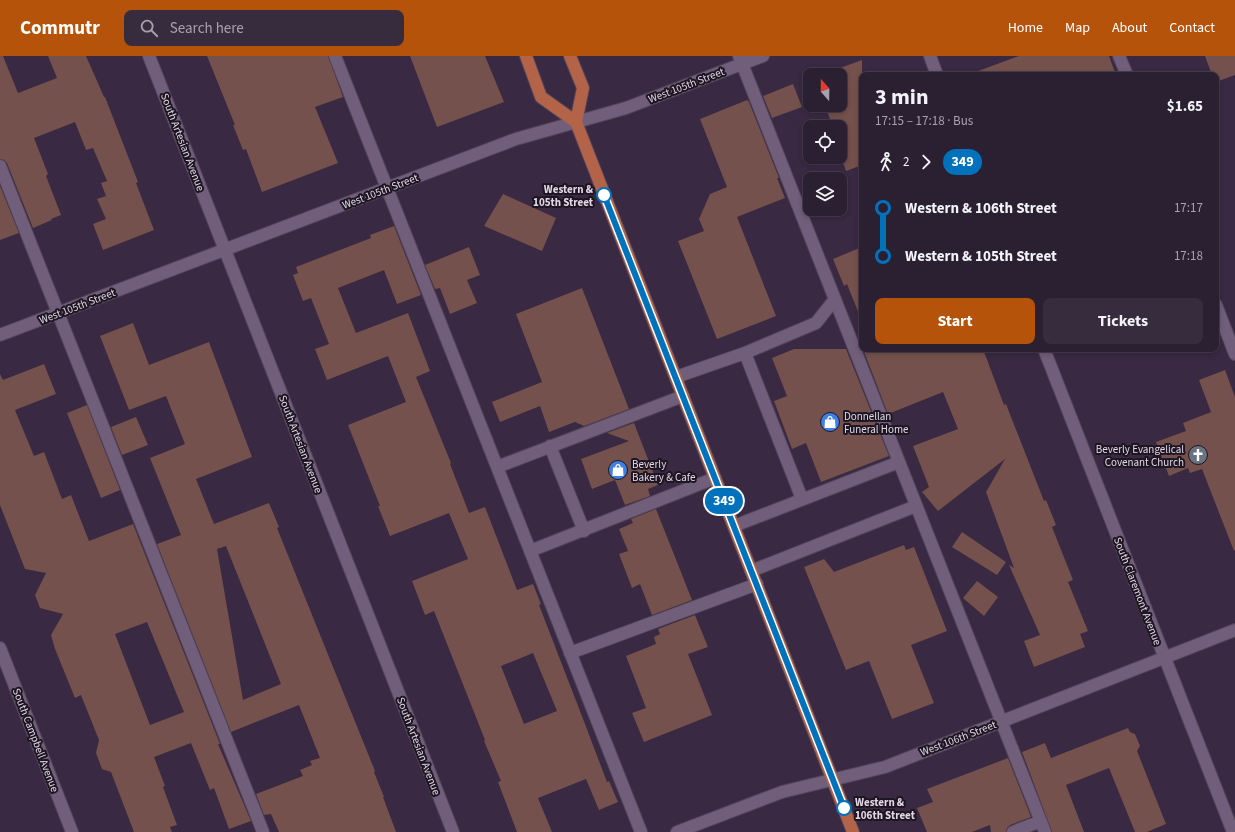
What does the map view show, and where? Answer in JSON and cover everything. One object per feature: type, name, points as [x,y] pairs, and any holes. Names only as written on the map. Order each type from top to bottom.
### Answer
[{"type":"main road","points":[[526,56],[541,97],[576,122]]},
{"type":"main road","points":[[570,56],[583,88],[576,122],[853,832]]},
{"type":"street","name":"South Artesian Avenue","points":[[149,56],[453,832]]},
{"type":"street","points":[[335,56],[641,832]]},
{"type":"street","name":"West 105th Street","points":[[0,336],[516,139],[626,108],[740,60],[763,56]]},
{"type":"street","points":[[930,56],[937,72]]},
{"type":"street","points":[[1119,56],[1126,72]]},
{"type":"street","points":[[740,60],[1043,826],[1013,832]]},
{"type":"street","points":[[0,166],[263,832]]},
{"type":"street","points":[[676,377],[745,353],[816,323],[834,299]]},
{"type":"street","points":[[1219,313],[1235,354]]},
{"type":"street","name":"South Claremont Avenue","points":[[1045,352],[1232,832]]},
{"type":"street","points":[[745,353],[802,500]]},
{"type":"street","points":[[497,466],[683,396]]},
{"type":"street","points":[[550,446],[584,531]]},
{"type":"street","points":[[734,526],[899,462]]},
{"type":"street","points":[[530,551],[584,531],[715,478]]},
{"type":"street","points":[[751,571],[916,506]]},
{"type":"street","points":[[570,653],[757,584]]},
{"type":"street","name":"West 106th Street","points":[[677,832],[782,792],[885,767],[1235,630]]},
{"type":"street","name":"South Campbell Avenue","points":[[0,648],[72,832]]},
{"type":"building","points":[[0,56],[3,56],[18,93],[57,78],[48,56],[86,56],[105,97],[138,182],[136,183],[154,230],[103,250],[93,224],[106,219],[97,199],[106,196],[101,183],[107,181],[93,148],[86,150],[75,122],[34,138],[48,174],[46,176],[61,215],[33,228],[7,163],[0,159]]},
{"type":"building","points":[[207,56],[328,56],[343,97],[315,107],[338,163],[262,192],[246,149],[243,150],[233,125],[235,125]]},
{"type":"building","points":[[410,56],[485,56],[504,102],[437,127]]},
{"type":"building","points":[[1019,56],[1109,56],[1115,72],[976,72]]},
{"type":"building","points":[[1205,56],[1235,56],[1235,75],[1219,81],[1219,72],[1211,72]]},
{"type":"building","points":[[862,60],[862,72],[859,72],[859,166],[846,171],[844,164],[847,164],[847,120],[830,120],[827,112],[847,112],[847,68],[840,68]]},
{"type":"building","points":[[793,84],[802,107],[772,118],[763,96]]},
{"type":"building","points":[[747,100],[779,178],[777,178],[785,198],[737,217],[776,316],[717,339],[678,241],[704,231],[699,219],[710,194],[727,187],[700,119]]},
{"type":"building","points":[[0,186],[19,233],[0,240]]},
{"type":"building","points":[[503,194],[556,218],[542,251],[484,226]]},
{"type":"building","points":[[394,226],[421,295],[397,304],[384,270],[338,288],[356,333],[408,313],[430,371],[416,377],[451,463],[450,464],[469,513],[485,507],[517,590],[533,584],[541,604],[539,605],[607,782],[609,781],[618,802],[599,810],[586,779],[538,798],[552,832],[517,832],[498,782],[501,781],[434,611],[425,615],[412,581],[468,559],[449,513],[390,536],[378,506],[380,506],[348,425],[406,402],[388,356],[327,380],[315,349],[329,344],[311,298],[303,301],[293,275],[298,273],[296,267],[371,238],[370,235]],"holes":[[[533,653],[557,711],[524,724],[501,666]]]},
{"type":"building","points":[[469,247],[480,275],[467,280],[477,303],[450,314],[440,288],[435,289],[425,265]]},
{"type":"building","points":[[859,248],[859,314],[847,284],[844,286],[833,259]]},
{"type":"building","points":[[582,288],[629,409],[584,426],[575,422],[549,432],[540,406],[500,422],[492,402],[542,382],[516,314]]},
{"type":"building","points":[[133,323],[149,365],[209,342],[252,457],[196,479],[214,524],[269,503],[279,527],[277,528],[375,771],[374,772],[396,832],[279,832],[271,814],[264,815],[256,794],[303,776],[300,770],[312,765],[310,761],[320,758],[299,705],[231,732],[157,544],[181,535],[150,458],[185,444],[166,396],[129,410],[100,336]],"holes":[[[226,546],[281,684],[243,700],[217,549]]]},
{"type":"building","name":"Donnellan Funeral Home","points":[[794,349],[846,349],[889,456],[821,482],[806,443],[792,449],[774,401],[787,396],[772,358]]},
{"type":"building","points":[[864,352],[984,352],[1004,405],[1006,404],[1044,501],[1046,500],[1056,525],[1052,527],[1073,580],[1068,582],[1088,631],[1080,634],[1085,647],[1034,667],[1024,641],[1040,635],[1009,565],[1014,568],[986,492],[1005,459],[938,511],[922,492],[929,487],[913,446],[958,429],[943,392],[888,414]]},
{"type":"building","points":[[44,364],[56,394],[15,410],[34,456],[44,452],[62,499],[71,495],[89,541],[133,524],[220,744],[218,744],[251,821],[229,829],[214,788],[210,790],[191,743],[154,757],[177,825],[170,827],[172,832],[134,832],[111,772],[102,769],[96,753],[99,740],[81,695],[75,698],[55,649],[51,635],[63,614],[40,608],[35,595],[46,573],[25,569],[0,505],[0,374],[3,380]],"holes":[[[147,622],[184,712],[150,725],[115,634]]]},
{"type":"building","name":"Beverly Evangelical Covenant Church","points":[[1225,370],[1235,397],[1234,551],[1202,469],[1190,473],[1188,468],[1169,476],[1156,442],[1186,431],[1183,423],[1211,412],[1199,380]]},
{"type":"building","points":[[87,405],[120,490],[101,498],[67,413]]},
{"type":"building","points":[[136,417],[148,445],[122,455],[111,427]]},
{"type":"building","name":"Beverly Bakery & Cafe","points":[[634,423],[658,485],[648,489],[650,496],[625,505],[615,480],[592,489],[581,459],[629,441],[607,433]]},
{"type":"building","points":[[656,509],[692,600],[652,615],[640,584],[632,588],[619,554],[628,551],[619,529],[633,523],[631,519]]},
{"type":"building","points":[[962,532],[1006,562],[997,575],[952,547]]},
{"type":"building","points":[[904,545],[906,550],[914,547],[947,631],[911,645],[934,703],[892,719],[869,661],[846,670],[804,567],[824,559],[834,572]]},
{"type":"building","points":[[977,581],[998,597],[984,616],[963,598]]},
{"type":"building","points":[[695,615],[708,647],[688,654],[712,715],[644,742],[632,713],[646,708],[626,656],[656,644],[654,637],[660,634],[658,629]]},
{"type":"building","points":[[1128,728],[1130,732],[1135,734],[1140,746],[1137,751],[1166,824],[1147,832],[1135,832],[1109,768],[1066,785],[1084,832],[1052,832],[1022,752],[1045,743],[1051,758]]},
{"type":"building","points":[[1008,758],[1031,817],[1010,825],[1006,832],[991,832],[990,825],[972,832],[927,832],[917,808],[933,802],[927,789]]},
{"type":"bus line","name":"349","points":[[604,195],[844,808]]},
{"type":"place","name":"Western & 105th Street","points":[[604,195]]},
{"type":"place","name":"Donnellan Funeral Home","points":[[830,422]]},
{"type":"place","name":"Beverly Evangelical Covenant Church","points":[[1198,455]]},
{"type":"place","name":"Beverly Bakery & Cafe","points":[[618,470]]},
{"type":"place","name":"Western & 106th Street","points":[[844,808]]}]
